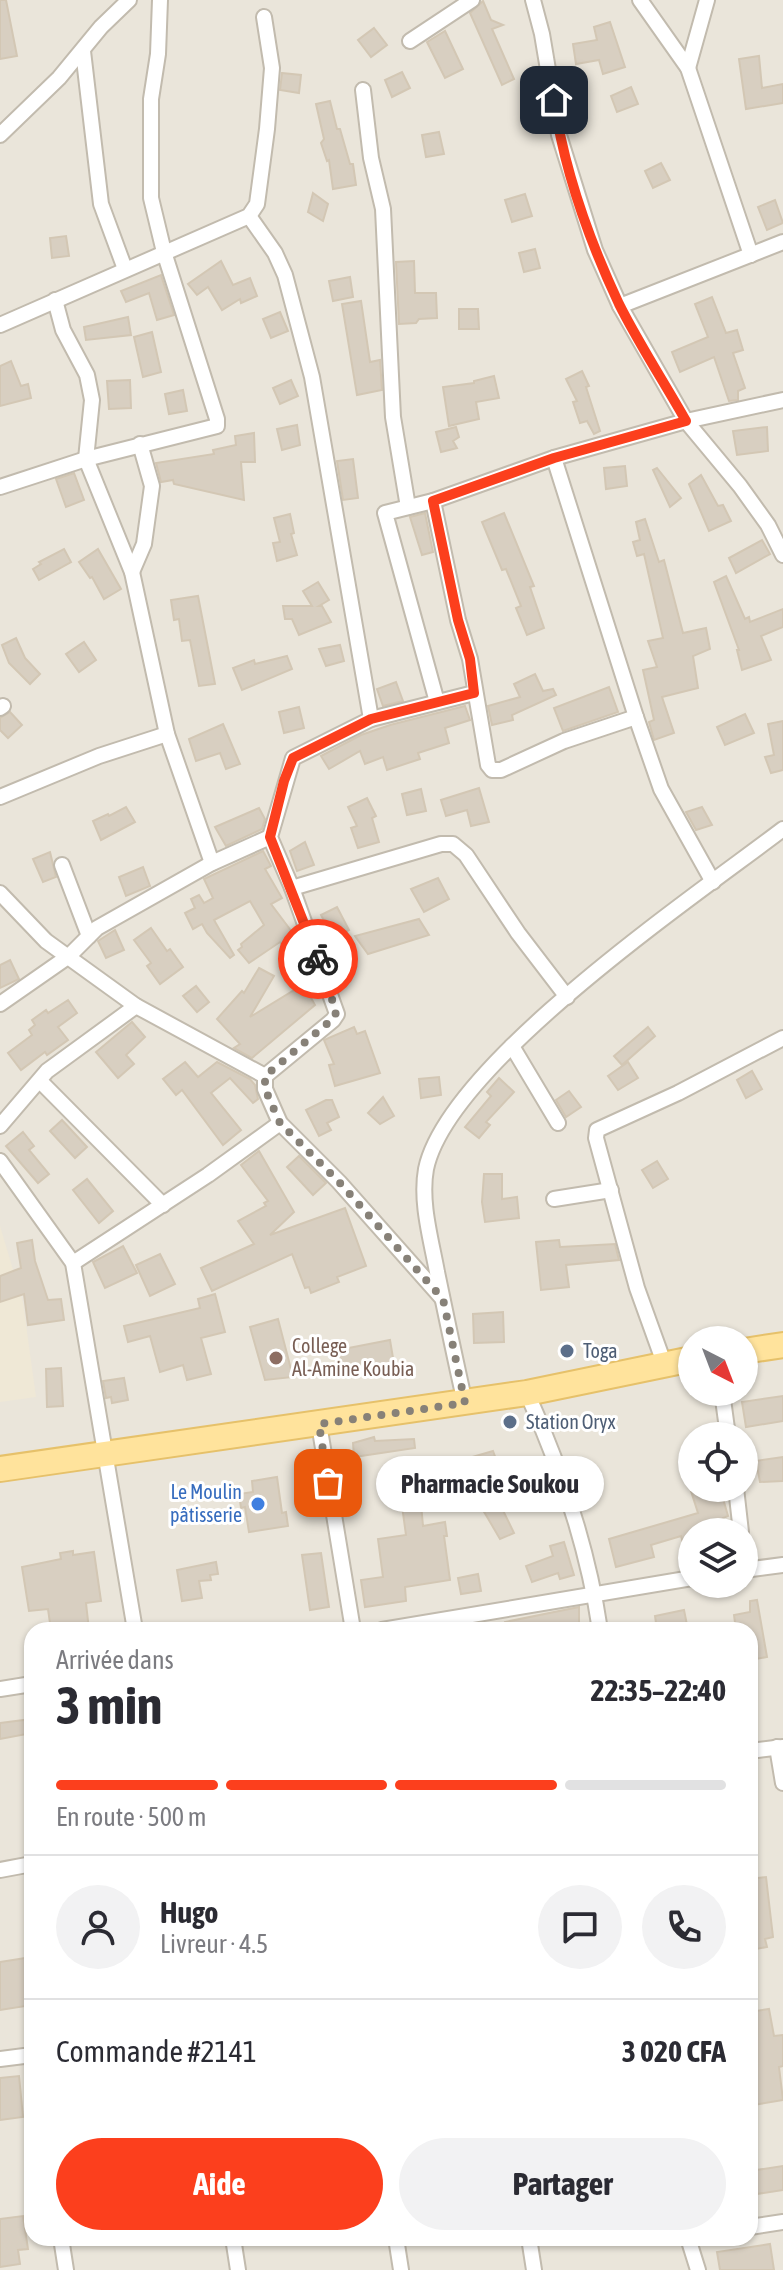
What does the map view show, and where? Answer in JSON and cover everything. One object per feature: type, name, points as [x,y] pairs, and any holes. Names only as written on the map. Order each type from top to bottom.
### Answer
[{"type":"main road","points":[[758,1349],[783,1345]]},
{"type":"main road","points":[[0,1469],[465,1403],[678,1361]]},
{"type":"street","points":[[0,135],[129,0]]},
{"type":"street","points":[[2,481],[140,444],[214,428],[218,423],[164,252],[151,198],[151,99],[158,54],[160,0]]},
{"type":"street","points":[[410,41],[472,0]]},
{"type":"street","points":[[533,0],[542,34],[559,135],[595,250],[620,306],[686,421],[778,533],[783,555]]},
{"type":"street","points":[[640,0],[688,68],[751,255]]},
{"type":"street","points":[[688,68],[707,0]]},
{"type":"street","points":[[1,320],[55,300],[249,216],[257,204],[271,83],[272,68],[264,17]]},
{"type":"street","points":[[83,51],[101,204],[125,269]]},
{"type":"street","points":[[363,90],[371,158],[383,209],[393,417],[408,507]]},
{"type":"street","points":[[249,216],[275,253],[285,275],[312,377],[371,719]]},
{"type":"street","points":[[620,306],[783,242]]},
{"type":"street","points":[[55,300],[63,330],[87,375],[92,400],[86,459],[132,572],[167,734],[212,863]]},
{"type":"street","points":[[437,702],[385,513],[433,501],[554,458],[686,421],[783,400]]},
{"type":"street","points":[[132,572],[144,544],[152,486],[140,444]]},
{"type":"street","points":[[554,458],[661,789],[713,882]]},
{"type":"street","points":[[433,501],[458,620],[470,659],[488,765],[496,771],[564,741],[636,717]]},
{"type":"street","points":[[265,1076],[337,1014],[292,888],[270,837],[293,758],[371,719],[474,693]]},
{"type":"street","points":[[0,797],[99,756],[167,734]]},
{"type":"street","points":[[465,1403],[428,1225],[426,1171],[433,1148],[450,1118],[512,1046],[609,960],[783,829]]},
{"type":"street","points":[[0,1004],[69,956],[97,928],[212,863],[270,837]]},
{"type":"street","points":[[292,888],[441,844],[453,844],[466,855],[518,933],[567,997]]},
{"type":"street","points":[[62,865],[89,936]]},
{"type":"street","points":[[0,893],[46,941],[136,1006],[265,1076]]},
{"type":"street","points":[[0,1126],[47,1071],[136,1006]]},
{"type":"street","points":[[664,1363],[637,1288],[596,1138],[597,1130],[678,1093],[783,1038]]},
{"type":"street","points":[[512,1046],[558,1123]]},
{"type":"street","points":[[265,1076],[265,1089],[280,1123],[339,1182],[443,1299]]},
{"type":"street","points":[[40,1081],[163,1205]]},
{"type":"street","points":[[73,1263],[280,1123]]},
{"type":"street","points":[[0,1161],[73,1263],[134,1622]]},
{"type":"street","points":[[554,1199],[611,1190]]},
{"type":"street","points":[[527,1393],[549,1442],[594,1593],[599,1622]]},
{"type":"street","points":[[319,1424],[352,1622]]},
{"type":"street","points":[[758,1568],[783,1565]]},
{"type":"street","points":[[428,1622],[678,1580]]},
{"type":"street","points":[[0,1689],[24,1685]]},
{"type":"street","points":[[758,1750],[780,1747],[783,1783]]},
{"type":"street","points":[[0,1870],[24,1866]]},
{"type":"street","points":[[0,2059],[24,2058]]},
{"type":"street","points":[[758,2226],[783,2222]]},
{"type":"street","points":[[62,2246],[66,2270]]},
{"type":"street","points":[[234,2246],[238,2270]]},
{"type":"street","points":[[397,2246],[401,2270]]},
{"type":"street","points":[[530,2246],[534,2270]]},
{"type":"street","points":[[690,2246],[698,2270]]},
{"type":"shaded area","points":[[0,0],[783,0],[783,2270],[0,2270]]},
{"type":"shaded area","points":[[0,1226],[23,1303],[36,1397],[0,1402]]},
{"type":"building","points":[[0,0],[6,0],[17,56],[0,59]]},
{"type":"building","points":[[483,1],[491,20],[503,25],[492,29],[514,79],[502,85],[470,13]]},
{"type":"building","points":[[610,22],[625,67],[603,74],[599,60],[576,64],[573,44],[597,40],[594,27]]},
{"type":"building","points":[[374,28],[387,45],[371,57],[358,40]]},
{"type":"building","points":[[445,31],[463,69],[445,78],[427,42]]},
{"type":"building","points":[[759,56],[762,88],[783,84],[783,103],[746,109],[739,59]]},
{"type":"building","points":[[402,72],[410,88],[392,97],[385,80]]},
{"type":"building","points":[[282,73],[301,75],[299,93],[280,90]]},
{"type":"building","points":[[631,87],[638,104],[617,112],[611,96]]},
{"type":"building","points":[[330,101],[337,129],[340,129],[350,164],[353,164],[356,185],[333,189],[329,160],[321,143],[324,139],[316,104]]},
{"type":"building","points":[[439,132],[444,154],[426,157],[422,135]]},
{"type":"building","points":[[661,163],[670,180],[653,188],[645,171]]},
{"type":"building","points":[[313,193],[328,204],[323,221],[308,212]]},
{"type":"building","points":[[525,194],[532,216],[512,222],[505,200]]},
{"type":"building","points":[[775,200],[783,223],[767,230],[758,207]]},
{"type":"building","points":[[66,236],[69,256],[52,258],[50,238]]},
{"type":"building","points":[[535,249],[540,268],[524,272],[519,253]]},
{"type":"building","points":[[221,261],[233,285],[250,278],[257,296],[241,303],[240,299],[222,310],[208,287],[197,295],[188,284]]},
{"type":"building","points":[[414,261],[415,293],[436,293],[437,318],[399,324],[396,262]]},
{"type":"building","points":[[161,275],[174,315],[157,320],[149,293],[126,302],[121,291]]},
{"type":"building","points":[[350,277],[353,297],[333,301],[329,281]]},
{"type":"building","points":[[712,297],[726,333],[737,330],[743,350],[733,353],[745,388],[738,391],[738,400],[729,401],[714,357],[680,372],[672,352],[708,337],[695,304]]},
{"type":"building","points":[[361,301],[370,362],[380,360],[382,390],[357,395],[342,304]]},
{"type":"building","points":[[459,309],[478,309],[479,329],[459,329]]},
{"type":"building","points":[[280,312],[288,331],[271,338],[263,319]]},
{"type":"building","points":[[128,317],[131,335],[86,340],[84,327]]},
{"type":"building","points":[[152,332],[161,372],[143,377],[134,337]]},
{"type":"building","points":[[11,361],[21,386],[28,384],[31,398],[0,406],[0,366]]},
{"type":"building","points":[[582,371],[600,431],[594,434],[587,421],[580,423],[573,402],[577,401],[566,379]]},
{"type":"building","points":[[494,376],[499,398],[476,402],[479,419],[449,426],[443,387],[474,383]]},
{"type":"building","points":[[130,380],[131,408],[109,409],[107,381]]},
{"type":"building","points":[[291,380],[298,396],[280,404],[273,388]]},
{"type":"building","points":[[183,390],[187,411],[169,414],[165,394]]},
{"type":"building","points":[[297,425],[300,445],[282,450],[277,429]]},
{"type":"building","points":[[456,427],[459,437],[453,441],[457,448],[441,452],[436,432]]},
{"type":"building","points":[[767,427],[768,451],[737,455],[733,431]]},
{"type":"building","points":[[254,433],[255,462],[241,462],[244,500],[174,484],[173,480],[161,482],[156,463],[214,454],[213,450],[236,445],[235,436]]},
{"type":"building","points":[[353,459],[358,498],[343,500],[337,461]]},
{"type":"building","points":[[625,466],[627,486],[606,489],[604,468]]},
{"type":"building","points":[[657,468],[681,498],[670,507],[653,470]]},
{"type":"building","points":[[74,473],[84,500],[66,507],[56,479]]},
{"type":"building","points":[[701,475],[718,506],[723,505],[731,521],[709,531],[689,484]]},
{"type":"building","points":[[425,513],[433,552],[422,555],[410,517]]},
{"type":"building","points":[[504,513],[534,586],[530,587],[544,628],[527,635],[516,608],[521,606],[482,522]]},
{"type":"building","points":[[290,514],[297,555],[277,561],[273,543],[280,542],[274,518]]},
{"type":"building","points":[[645,519],[659,562],[664,560],[683,633],[706,628],[710,649],[693,656],[698,688],[662,697],[674,733],[654,740],[649,722],[654,720],[643,670],[657,667],[648,641],[663,638],[644,554],[637,556],[633,542],[640,540],[636,522]]},
{"type":"building","points":[[762,540],[770,554],[736,573],[729,558]]},
{"type":"building","points":[[64,549],[71,562],[39,580],[33,569],[41,564],[39,562]]},
{"type":"building","points":[[98,549],[121,589],[104,599],[79,562]]},
{"type":"building","points":[[726,576],[745,619],[749,617],[750,622],[783,609],[783,627],[761,636],[771,660],[742,670],[739,650],[714,582]]},
{"type":"building","points":[[318,582],[329,600],[319,606],[331,622],[299,635],[292,619],[285,619],[283,606],[312,606],[303,591]]},
{"type":"building","points":[[198,596],[215,684],[199,686],[190,640],[182,641],[179,619],[174,620],[171,600]]},
{"type":"building","points":[[16,638],[25,658],[40,674],[30,684],[9,663],[2,645]]},
{"type":"building","points":[[84,642],[96,660],[79,672],[66,654]]},
{"type":"building","points":[[340,645],[344,661],[326,666],[319,649]]},
{"type":"building","points":[[287,656],[292,669],[242,690],[233,668],[254,660],[255,664]]},
{"type":"building","points":[[535,674],[543,691],[553,689],[556,695],[512,715],[513,720],[492,725],[488,706],[520,697],[514,684]]},
{"type":"building","points":[[396,682],[403,701],[383,706],[377,689]]},
{"type":"building","points":[[609,687],[618,712],[563,731],[554,708]]},
{"type":"building","points":[[465,706],[470,720],[445,728],[449,743],[418,753],[420,759],[387,770],[383,757],[365,764],[360,751],[329,769],[321,756],[361,735]]},
{"type":"building","points":[[299,707],[304,728],[284,733],[279,712]]},
{"type":"building","points":[[10,712],[22,725],[8,738],[0,730],[0,718]]},
{"type":"building","points":[[745,714],[754,733],[725,745],[717,727]]},
{"type":"building","points":[[783,721],[783,770],[771,773],[765,757],[774,755],[768,724]]},
{"type":"building","points":[[223,724],[240,764],[226,769],[220,753],[196,761],[189,739]]},
{"type":"building","points":[[479,788],[489,822],[471,826],[467,810],[446,816],[441,800]]},
{"type":"building","points":[[421,789],[426,811],[407,815],[402,794]]},
{"type":"building","points":[[367,798],[376,816],[372,818],[379,842],[358,848],[351,828],[357,826],[348,807]]},
{"type":"building","points":[[126,807],[135,822],[101,840],[93,821]]},
{"type":"building","points":[[702,807],[712,825],[696,830],[686,812]]},
{"type":"building","points":[[259,808],[265,819],[262,829],[226,846],[215,827]]},
{"type":"building","points":[[305,842],[314,865],[297,871],[290,851]]},
{"type":"building","points":[[263,851],[271,866],[265,869],[282,898],[271,904],[301,944],[307,959],[299,966],[280,942],[249,963],[238,950],[264,925],[250,901],[214,920],[234,955],[230,958],[202,924],[193,929],[185,913],[195,908],[191,899],[199,895],[204,903],[213,898],[204,879]]},
{"type":"building","points":[[50,852],[56,877],[43,882],[33,859]]},
{"type":"building","points":[[143,867],[150,886],[126,896],[119,877]]},
{"type":"building","points":[[438,878],[449,899],[424,912],[411,889]]},
{"type":"building","points":[[337,907],[349,930],[333,938],[321,915]]},
{"type":"building","points":[[419,919],[429,935],[368,954],[355,936]]},
{"type":"building","points":[[151,928],[183,967],[160,984],[147,966],[151,963],[134,940]]},
{"type":"building","points":[[115,930],[124,950],[106,958],[98,941]]},
{"type":"building","points":[[10,960],[19,979],[0,988],[0,965]]},
{"type":"building","points":[[259,968],[274,976],[250,1017],[296,989],[311,998],[315,1005],[252,1058],[234,1048],[240,1044],[217,1019],[242,991],[244,993]]},
{"type":"building","points":[[196,986],[209,1002],[197,1012],[183,996]]},
{"type":"building","points":[[68,1000],[77,1013],[58,1027],[68,1040],[21,1070],[8,1053],[32,1035],[29,1030],[35,1025],[32,1020]]},
{"type":"building","points":[[132,1022],[145,1037],[126,1055],[134,1064],[118,1078],[96,1052]]},
{"type":"building","points":[[354,1027],[357,1034],[365,1031],[380,1073],[335,1086],[329,1065],[334,1064],[324,1040]]},
{"type":"building","points":[[648,1027],[655,1036],[622,1065],[614,1056]]},
{"type":"building","points":[[185,1062],[198,1077],[217,1062],[250,1079],[255,1085],[258,1099],[253,1103],[230,1078],[211,1093],[241,1130],[223,1145],[182,1090],[176,1095],[163,1079]]},
{"type":"building","points":[[628,1062],[638,1078],[618,1090],[608,1076]]},
{"type":"building","points":[[752,1071],[762,1089],[746,1098],[737,1080]]},
{"type":"building","points":[[439,1077],[441,1095],[421,1098],[419,1079]]},
{"type":"building","points":[[499,1078],[514,1092],[486,1122],[490,1125],[479,1138],[465,1127],[491,1096],[487,1092]]},
{"type":"building","points":[[569,1091],[581,1107],[566,1117],[556,1100]]},
{"type":"building","points":[[383,1097],[394,1116],[380,1124],[368,1113]]},
{"type":"building","points":[[332,1100],[339,1117],[327,1123],[331,1130],[319,1136],[306,1110]]},
{"type":"building","points":[[62,1120],[87,1147],[75,1158],[50,1131]]},
{"type":"building","points":[[23,1132],[34,1146],[29,1150],[49,1174],[38,1183],[6,1146]]},
{"type":"building","points":[[259,1151],[294,1212],[270,1235],[345,1208],[366,1266],[337,1277],[339,1282],[311,1293],[309,1287],[305,1288],[292,1254],[212,1291],[201,1268],[254,1244],[238,1221],[266,1206],[264,1203],[268,1201],[241,1165]]},
{"type":"building","points":[[299,1156],[326,1183],[313,1195],[287,1167]]},
{"type":"building","points":[[657,1161],[668,1179],[653,1188],[642,1170]]},
{"type":"building","points":[[484,1174],[502,1174],[502,1199],[517,1197],[519,1218],[485,1222],[482,1202]]},
{"type":"building","points":[[87,1179],[113,1211],[99,1223],[73,1190]]},
{"type":"building","points":[[32,1240],[35,1261],[48,1300],[61,1299],[64,1320],[28,1325],[24,1294],[0,1302],[0,1276],[21,1268],[17,1243]]},
{"type":"building","points":[[559,1240],[560,1247],[615,1244],[619,1260],[566,1265],[569,1287],[541,1290],[536,1242]]},
{"type":"building","points":[[123,1246],[137,1273],[105,1288],[93,1262]]},
{"type":"building","points":[[160,1254],[175,1284],[150,1296],[136,1265]]},
{"type":"building","points":[[215,1294],[225,1332],[201,1338],[211,1374],[187,1380],[183,1365],[160,1372],[150,1336],[128,1342],[124,1326],[200,1308],[198,1299]]},
{"type":"building","points":[[503,1312],[504,1342],[474,1343],[473,1314]]},
{"type":"building","points":[[278,1319],[293,1377],[265,1380],[250,1327]]},
{"type":"building","points":[[390,1340],[394,1364],[342,1374],[338,1350]]},
{"type":"building","points":[[61,1368],[63,1406],[47,1407],[46,1369]]},
{"type":"building","points":[[124,1378],[128,1400],[112,1403],[111,1397],[106,1398],[103,1381]]},
{"type":"building","points":[[783,1396],[783,1421],[758,1425],[758,1422],[745,1422],[743,1406],[758,1406],[758,1400]]},
{"type":"building","points":[[374,1437],[375,1441],[414,1439],[415,1448],[354,1457],[353,1443]]},
{"type":"building","points":[[493,1451],[506,1486],[500,1489],[502,1496],[497,1498],[514,1533],[500,1539],[483,1510],[473,1483],[477,1482],[469,1458]]},
{"type":"building","points":[[783,1457],[783,1481],[760,1482],[758,1461]]},
{"type":"building","points":[[277,1477],[282,1513],[286,1512],[288,1526],[249,1532],[245,1507],[241,1508],[239,1494],[253,1492],[252,1481]]},
{"type":"building","points":[[694,1502],[724,1502],[728,1516],[681,1518],[698,1513]]},
{"type":"building","points":[[421,1504],[423,1526],[445,1522],[450,1580],[405,1587],[406,1601],[365,1607],[361,1580],[383,1577],[378,1539],[406,1535],[402,1506]]},
{"type":"building","points":[[678,1519],[678,1537],[651,1545],[654,1557],[616,1567],[609,1539]]},
{"type":"building","points":[[564,1542],[574,1575],[560,1579],[558,1573],[532,1582],[526,1566],[553,1556],[550,1546]]},
{"type":"building","points":[[94,1552],[101,1601],[86,1603],[88,1622],[50,1622],[48,1609],[29,1611],[22,1567],[61,1559],[60,1553]]},
{"type":"building","points":[[321,1553],[329,1607],[310,1610],[302,1555]]},
{"type":"building","points":[[216,1562],[218,1574],[210,1575],[211,1580],[199,1581],[202,1598],[182,1601],[177,1570]]},
{"type":"building","points":[[478,1574],[481,1591],[461,1594],[458,1578]]},
{"type":"building","points":[[757,1600],[767,1657],[758,1659],[758,1622],[735,1622],[734,1615],[750,1612],[750,1601]]},
{"type":"building","points":[[579,1607],[579,1622],[505,1622]]},
{"type":"building","points":[[684,1610],[686,1622],[656,1622],[655,1616]]},
{"type":"building","points":[[24,1720],[24,1734],[0,1739],[0,1723]]},
{"type":"building","points":[[766,1877],[773,1937],[765,1939],[767,1947],[758,1949],[758,1878]]},
{"type":"building","points":[[24,1958],[24,2006],[0,2010],[0,1962]]},
{"type":"building","points":[[769,2009],[774,2036],[783,2035],[783,2066],[779,2067],[783,2100],[758,2104],[758,2011]]},
{"type":"building","points":[[19,2076],[23,2117],[0,2120],[0,2078]]},
{"type":"building","points":[[783,2166],[783,2190],[758,2194],[758,2170]]},
{"type":"building","points":[[23,2216],[24,2246],[28,2249],[18,2250],[20,2264],[0,2267],[0,2219]]},
{"type":"building","points":[[770,2244],[774,2270],[720,2270],[717,2252]]},
{"type":"way so far","points":[[318,959],[337,1014],[265,1076],[265,1089],[280,1123],[339,1182],[443,1299],[465,1403],[319,1424],[328,1483]]},
{"type":"place","name":"Toga","points":[[567,1351]]},
{"type":"place","name":"College Al-Amine Koubia","points":[[276,1358]]},
{"type":"place","name":"Station Oryx","points":[[510,1422]]},
{"type":"place","name":"Pharmacie Soukou","points":[[328,1483]]},
{"type":"place","name":"Le Moulin pâtisserie","points":[[258,1504]]},
{"type":"route","points":[[318,959],[270,837],[293,758],[371,719],[474,693],[470,659],[458,620],[433,501],[554,458],[686,421],[620,306],[595,250],[559,135],[554,100]]}]
